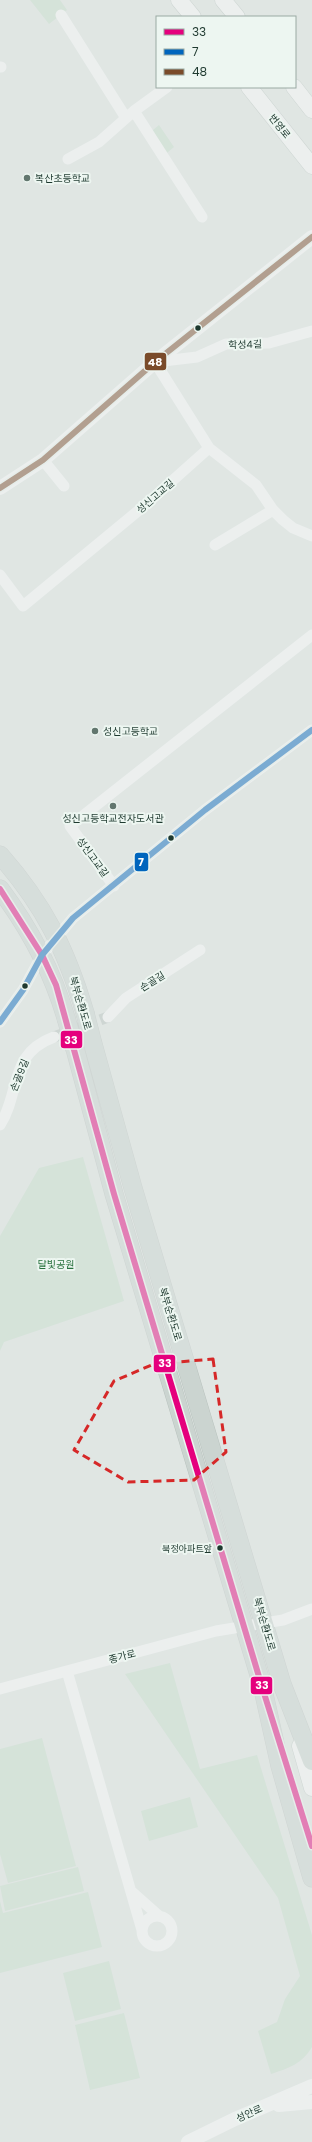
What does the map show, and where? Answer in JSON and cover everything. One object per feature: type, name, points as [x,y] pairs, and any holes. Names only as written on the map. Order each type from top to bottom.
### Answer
[{"type":"main road","points":[[179,0],[191,16]]},
{"type":"main road","points":[[223,0],[236,16]]},
{"type":"main road","name":"번영로","points":[[250,88],[312,166]]},
{"type":"main road","points":[[295,88],[312,110]]},
{"type":"main road","name":"북부순환도로","points":[[0,855],[28,890],[57,936],[73,972],[133,1188],[265,1624],[312,1788]]},
{"type":"main road","name":"북부순환도로","points":[[0,889],[42,955],[56,985],[114,1194],[263,1690],[310,1839]]},
{"type":"main road","points":[[282,1684],[312,1761]]},
{"type":"main road","points":[[263,1690],[282,1774],[312,1878]]},
{"type":"street","points":[[61,15],[202,217]]},
{"type":"street","points":[[68,159],[99,142],[130,115],[166,88]]},
{"type":"street","points":[[0,488],[42,460],[155,362],[312,237]]},
{"type":"street","name":"학성4길","points":[[155,362],[197,357],[226,344],[269,343],[312,331]]},
{"type":"street","points":[[155,362],[209,448],[256,485],[272,510],[293,528],[312,536]]},
{"type":"street","name":"성신고교길","points":[[0,575],[23,606],[144,506],[209,448]]},
{"type":"street","points":[[42,460],[64,486]]},
{"type":"street","points":[[215,545],[272,510]]},
{"type":"street","name":"성신고교길","points":[[114,886],[70,826],[312,635]]},
{"type":"street","points":[[1,1019],[23,990],[42,955],[73,918],[205,810],[312,730]]},
{"type":"street","name":"손골길","points":[[108,1017],[126,998],[200,950]]},
{"type":"street","name":"손골9길","points":[[0,1124],[23,1060],[31,1050],[42,1041],[54,1037]]},
{"type":"street","name":"종가로","points":[[0,1689],[216,1631],[283,1620],[312,1609]]},
{"type":"street","points":[[66,1671],[131,1890],[144,1939],[152,1945],[166,1943],[172,1936],[172,1926],[165,1918],[158,1915],[131,1890]]},
{"type":"street","points":[[142,1930],[146,1920],[150,1917],[158,1915]]},
{"type":"street","points":[[307,2097],[312,2077]]},
{"type":"street","name":"성안로","points":[[188,2142],[255,2110],[307,2097]]},
{"type":"highlighted area","points":[[213,1359],[226,1452],[194,1480],[128,1482],[74,1450],[114,1381],[154,1364]]},
{"type":"green space","points":[[30,0],[60,0],[67,10],[49,24]]},
{"type":"green space","points":[[159,125],[174,147],[162,157],[147,135]]},
{"type":"green space","name":"달빛공원","points":[[83,1157],[124,1301],[4,1342],[0,1351],[0,1236],[39,1168]]},
{"type":"green space","points":[[170,1663],[200,1769],[257,1755],[312,1935],[312,2047],[304,2058],[294,2065],[271,2074],[258,2031],[277,2022],[285,1999],[300,1976],[278,1898],[125,1674]]},
{"type":"green space","points":[[42,1738],[76,1866],[8,1883],[0,1854],[0,1749]]},
{"type":"green space","points":[[190,1797],[198,1827],[149,1841],[141,1811]]},
{"type":"green space","points":[[78,1867],[84,1891],[5,1911],[0,1886]]},
{"type":"green space","points":[[88,1892],[102,1947],[0,1973],[0,1901],[3,1913]]},
{"type":"green space","points":[[109,1961],[121,2009],[75,2021],[63,1973]]},
{"type":"green space","points":[[124,2013],[140,2078],[90,2090],[75,2025]]},
{"type":"tunnel","points":[[54,1037],[108,1017]]},
{"type":"transit line","name":"48","points":[[0,488],[43,460],[155,362],[312,237]]},
{"type":"transit line","name":"7","points":[[0,1022],[23,990],[42,955],[73,918],[205,810],[312,730]]},
{"type":"transit line","name":"33","points":[[0,889],[42,955],[56,985],[114,1194],[263,1690],[312,1846]]},
{"type":"place","name":"복산초등학교","points":[[27,178]]},
{"type":"place","name":"성신고등학교","points":[[95,731]]},
{"type":"place","name":"성신고등학교전자도서관","points":[[113,806]]},
{"type":"place","name":"북정아파트앞","points":[[220,1548]]}]
